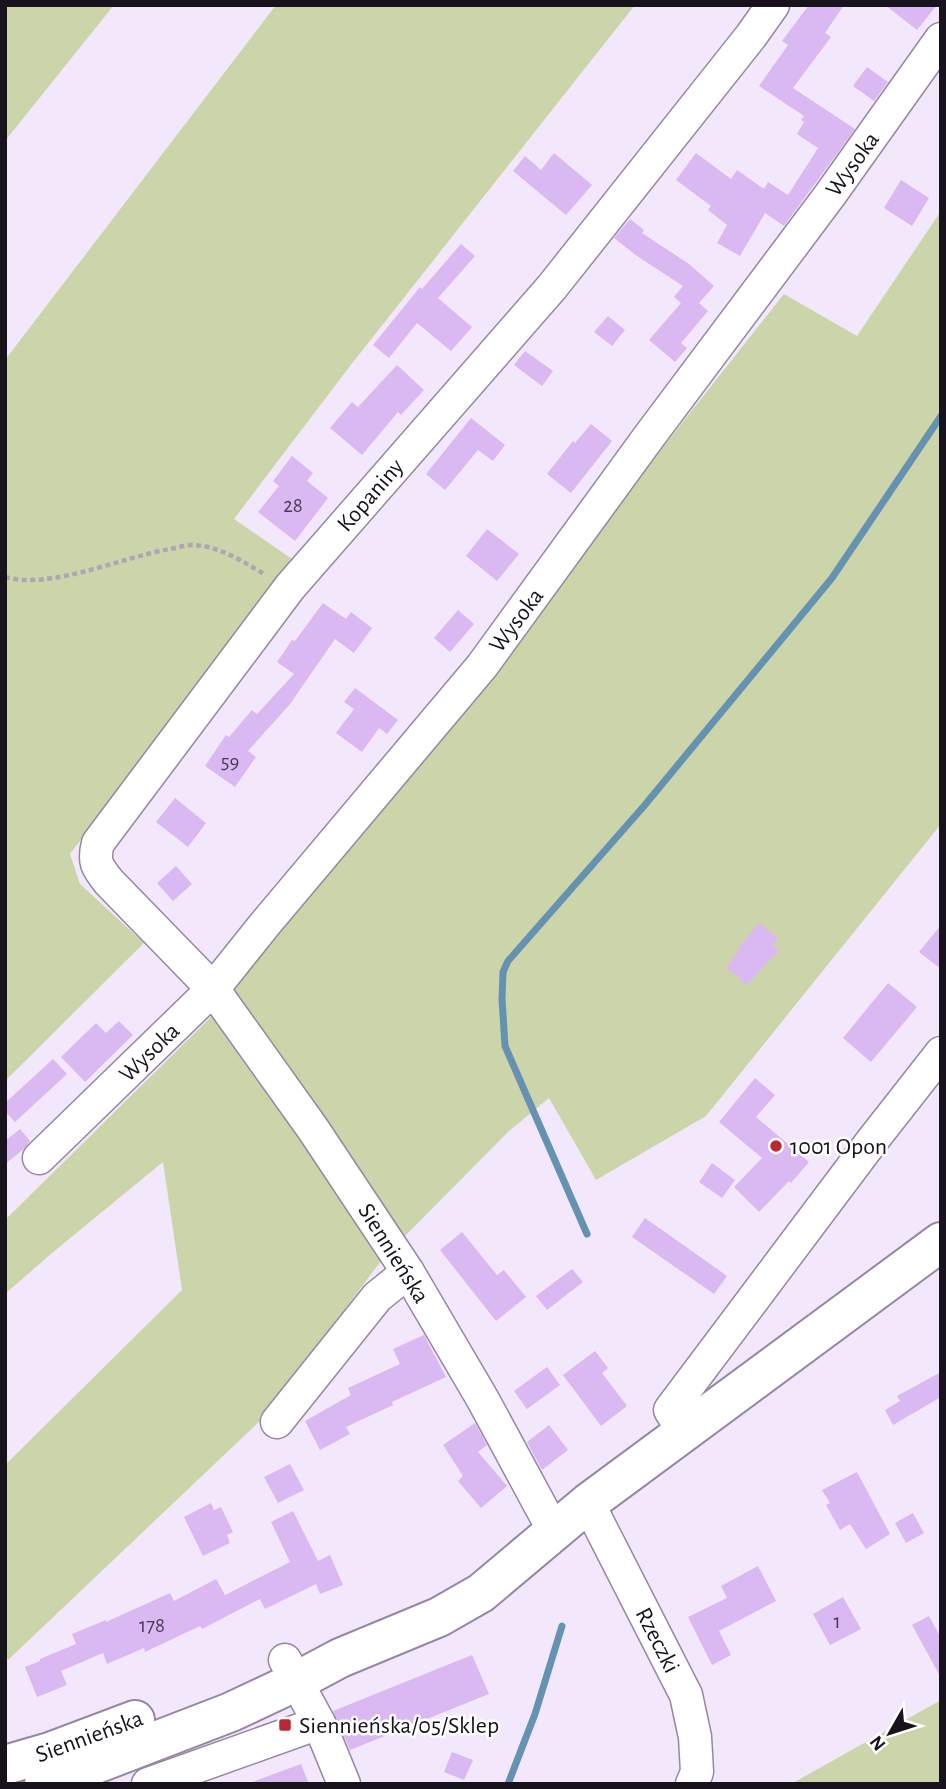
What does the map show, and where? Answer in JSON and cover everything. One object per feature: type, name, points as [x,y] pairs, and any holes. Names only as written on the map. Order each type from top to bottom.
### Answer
[{"type":"main road","name":"Siennieńska","points":[[11,1763],[89,1738],[230,1684],[340,1658],[439,1617],[481,1593],[588,1503],[941,1242]]},
{"type":"main road","name":"Siennieńska","points":[[44,1784],[231,1712],[291,1670]]},
{"type":"street","name":"Kopaniny","points":[[213,989],[99,869],[94,857],[98,843],[290,587],[552,287],[773,5]]},
{"type":"street","name":"Wysoka","points":[[39,1158],[213,989],[482,666],[830,195],[941,39]]},
{"type":"street","name":"Siennieńska","points":[[213,989],[313,1129],[408,1272],[482,1398],[554,1531]]},
{"type":"street","points":[[684,1432],[670,1410],[941,1053]]},
{"type":"street","points":[[276,1422],[377,1297],[408,1272]]},
{"type":"street","name":"Rzeczki","points":[[588,1503],[686,1695],[695,1737],[698,1772],[692,1784]]},
{"type":"street","points":[[291,1670],[319,1723],[344,1784]]},
{"type":"street","points":[[148,1784],[319,1723]]},
{"type":"path","points":[[5,577],[15,580],[47,579],[150,552],[191,545],[222,550],[290,587]]},
{"type":"green space","points":[[5,5],[114,5],[5,141]]},
{"type":"green space","points":[[276,5],[635,5],[350,366],[234,519],[295,561],[70,854],[80,884],[144,943],[5,1081],[5,360]]},
{"type":"green space","points":[[941,211],[941,824],[706,1116],[596,1180],[549,1098],[508,1132],[404,1237],[237,1002],[234,989],[784,294],[857,336]]},
{"type":"green space","points":[[215,1013],[381,1261],[262,1419],[8,1660],[5,1652],[5,1465],[182,1290],[163,1162],[5,1294],[5,1220]]},
{"type":"green space","points":[[941,1700],[941,1784],[791,1784]]},
{"type":"building","points":[[809,5],[844,5],[825,33],[831,37],[793,88],[855,129],[784,226],[765,213],[740,256],[717,243],[727,225],[708,210],[711,206],[676,180],[696,153],[731,179],[737,170],[764,189],[768,182],[788,195],[818,148],[797,134],[804,122],[801,120],[804,116],[759,86],[788,45],[782,41]]},
{"type":"building","points":[[885,5],[937,5],[917,30]]},
{"type":"building","points":[[867,67],[888,82],[874,101],[853,86]]},
{"type":"building","points":[[554,153],[592,185],[566,215],[513,171],[525,156],[541,170]]},
{"type":"building","points":[[901,180],[929,198],[912,226],[884,208]]},
{"type":"building","points":[[630,219],[644,230],[642,233],[689,264],[714,286],[699,303],[708,311],[681,343],[687,348],[675,362],[649,340],[681,303],[674,297],[683,286],[614,238]]},
{"type":"building","points":[[461,244],[475,256],[438,298],[472,327],[451,351],[417,323],[389,358],[373,345],[420,287],[422,289]]},
{"type":"building","points":[[608,316],[625,330],[612,346],[594,332]]},
{"type":"building","points":[[525,351],[553,371],[542,386],[514,365]]},
{"type":"building","points":[[397,365],[424,390],[401,415],[398,412],[362,455],[330,428],[352,402],[358,407]]},
{"type":"building","points":[[471,418],[505,445],[493,461],[478,450],[445,490],[426,474]]},
{"type":"building","points":[[591,424],[612,441],[571,493],[547,474],[573,441],[575,443]]},
{"type":"building","points":[[292,456],[313,473],[307,481],[328,498],[295,541],[258,512],[279,486],[273,481]]},
{"type":"building","points":[[487,529],[519,554],[497,581],[466,556]]},
{"type":"building","points":[[323,603],[346,619],[351,612],[372,628],[354,653],[335,639],[290,704],[248,751],[256,757],[235,787],[205,766],[226,735],[229,737],[252,710],[257,714],[294,674],[277,662]]},
{"type":"building","points":[[458,610],[474,624],[450,652],[434,638]]},
{"type":"building","points":[[355,688],[398,720],[387,734],[379,728],[362,752],[336,733],[354,709],[344,702]]},
{"type":"building","points":[[175,798],[206,823],[188,847],[156,822]]},
{"type":"building","points":[[176,866],[192,884],[173,901],[157,883]]},
{"type":"building","points":[[759,923],[778,938],[772,945],[779,950],[747,985],[726,967]]},
{"type":"building","points":[[941,925],[941,969],[919,952]]},
{"type":"building","points":[[888,983],[917,1007],[871,1062],[843,1038]]},
{"type":"building","points":[[119,1021],[133,1035],[85,1082],[61,1057],[96,1023],[106,1033]]},
{"type":"building","points":[[53,1059],[67,1074],[15,1122],[5,1111],[5,1103]]},
{"type":"building","points":[[755,1078],[775,1095],[756,1117],[809,1162],[791,1183],[789,1181],[759,1212],[734,1187],[762,1158],[719,1122]]},
{"type":"building","points":[[20,1129],[30,1141],[5,1164],[5,1141]]},
{"type":"building","points":[[712,1163],[735,1180],[722,1198],[699,1182]]},
{"type":"building","points":[[645,1218],[727,1276],[714,1294],[632,1237]]},
{"type":"building","points":[[462,1232],[497,1275],[504,1270],[526,1297],[496,1321],[440,1250]]},
{"type":"building","points":[[572,1269],[583,1282],[547,1310],[536,1296]]},
{"type":"building","points":[[424,1335],[446,1377],[346,1427],[350,1434],[320,1450],[305,1421],[351,1395],[348,1388],[400,1364],[393,1349]]},
{"type":"building","points":[[595,1351],[608,1368],[602,1373],[627,1406],[601,1426],[563,1375]]},
{"type":"building","points":[[547,1367],[560,1385],[527,1409],[514,1391]]},
{"type":"building","points":[[941,1372],[941,1397],[893,1425],[885,1410],[900,1401],[897,1396]]},
{"type":"building","points":[[475,1423],[487,1445],[478,1452],[507,1486],[481,1508],[458,1481],[463,1476],[443,1445]]},
{"type":"building","points":[[549,1425],[568,1450],[542,1470],[527,1442]]},
{"type":"building","points":[[290,1464],[304,1490],[278,1503],[264,1477]]},
{"type":"building","points":[[857,1472],[890,1534],[866,1549],[850,1524],[840,1530],[826,1505],[830,1503],[822,1490]]},
{"type":"building","points":[[211,1503],[214,1510],[221,1507],[233,1532],[227,1535],[230,1543],[203,1556],[184,1517]]},
{"type":"building","points":[[293,1511],[318,1561],[330,1555],[343,1585],[320,1594],[316,1584],[265,1609],[260,1599],[202,1629],[200,1626],[145,1652],[144,1648],[107,1664],[103,1653],[61,1671],[67,1685],[37,1697],[25,1667],[76,1644],[72,1634],[170,1593],[174,1601],[216,1579],[225,1595],[290,1562],[271,1522]]},
{"type":"building","points":[[913,1513],[924,1533],[906,1543],[895,1523]]},
{"type":"building","points":[[758,1566],[776,1601],[719,1631],[731,1655],[712,1665],[688,1617],[727,1598],[721,1586]]},
{"type":"building","points":[[843,1597],[861,1629],[830,1645],[813,1614]]},
{"type":"building","points":[[929,1616],[941,1638],[941,1678],[912,1625]]},
{"type":"building","points":[[472,1655],[489,1694],[350,1750],[333,1711]]},
{"type":"building","points":[[452,1752],[473,1760],[464,1780],[444,1772]]},
{"type":"building","points":[[301,1764],[309,1784],[252,1782]]},
{"type":"waterway","points":[[587,1234],[505,1046],[503,972],[508,961],[644,806],[832,578],[941,416]]},
{"type":"waterway","points":[[508,1784],[535,1714],[562,1626]]},
{"type":"place","name":"1001 Opon","points":[[776,1146]]},
{"type":"place","name":"Siennieńska/05/Sklep","points":[[285,1725]]}]
